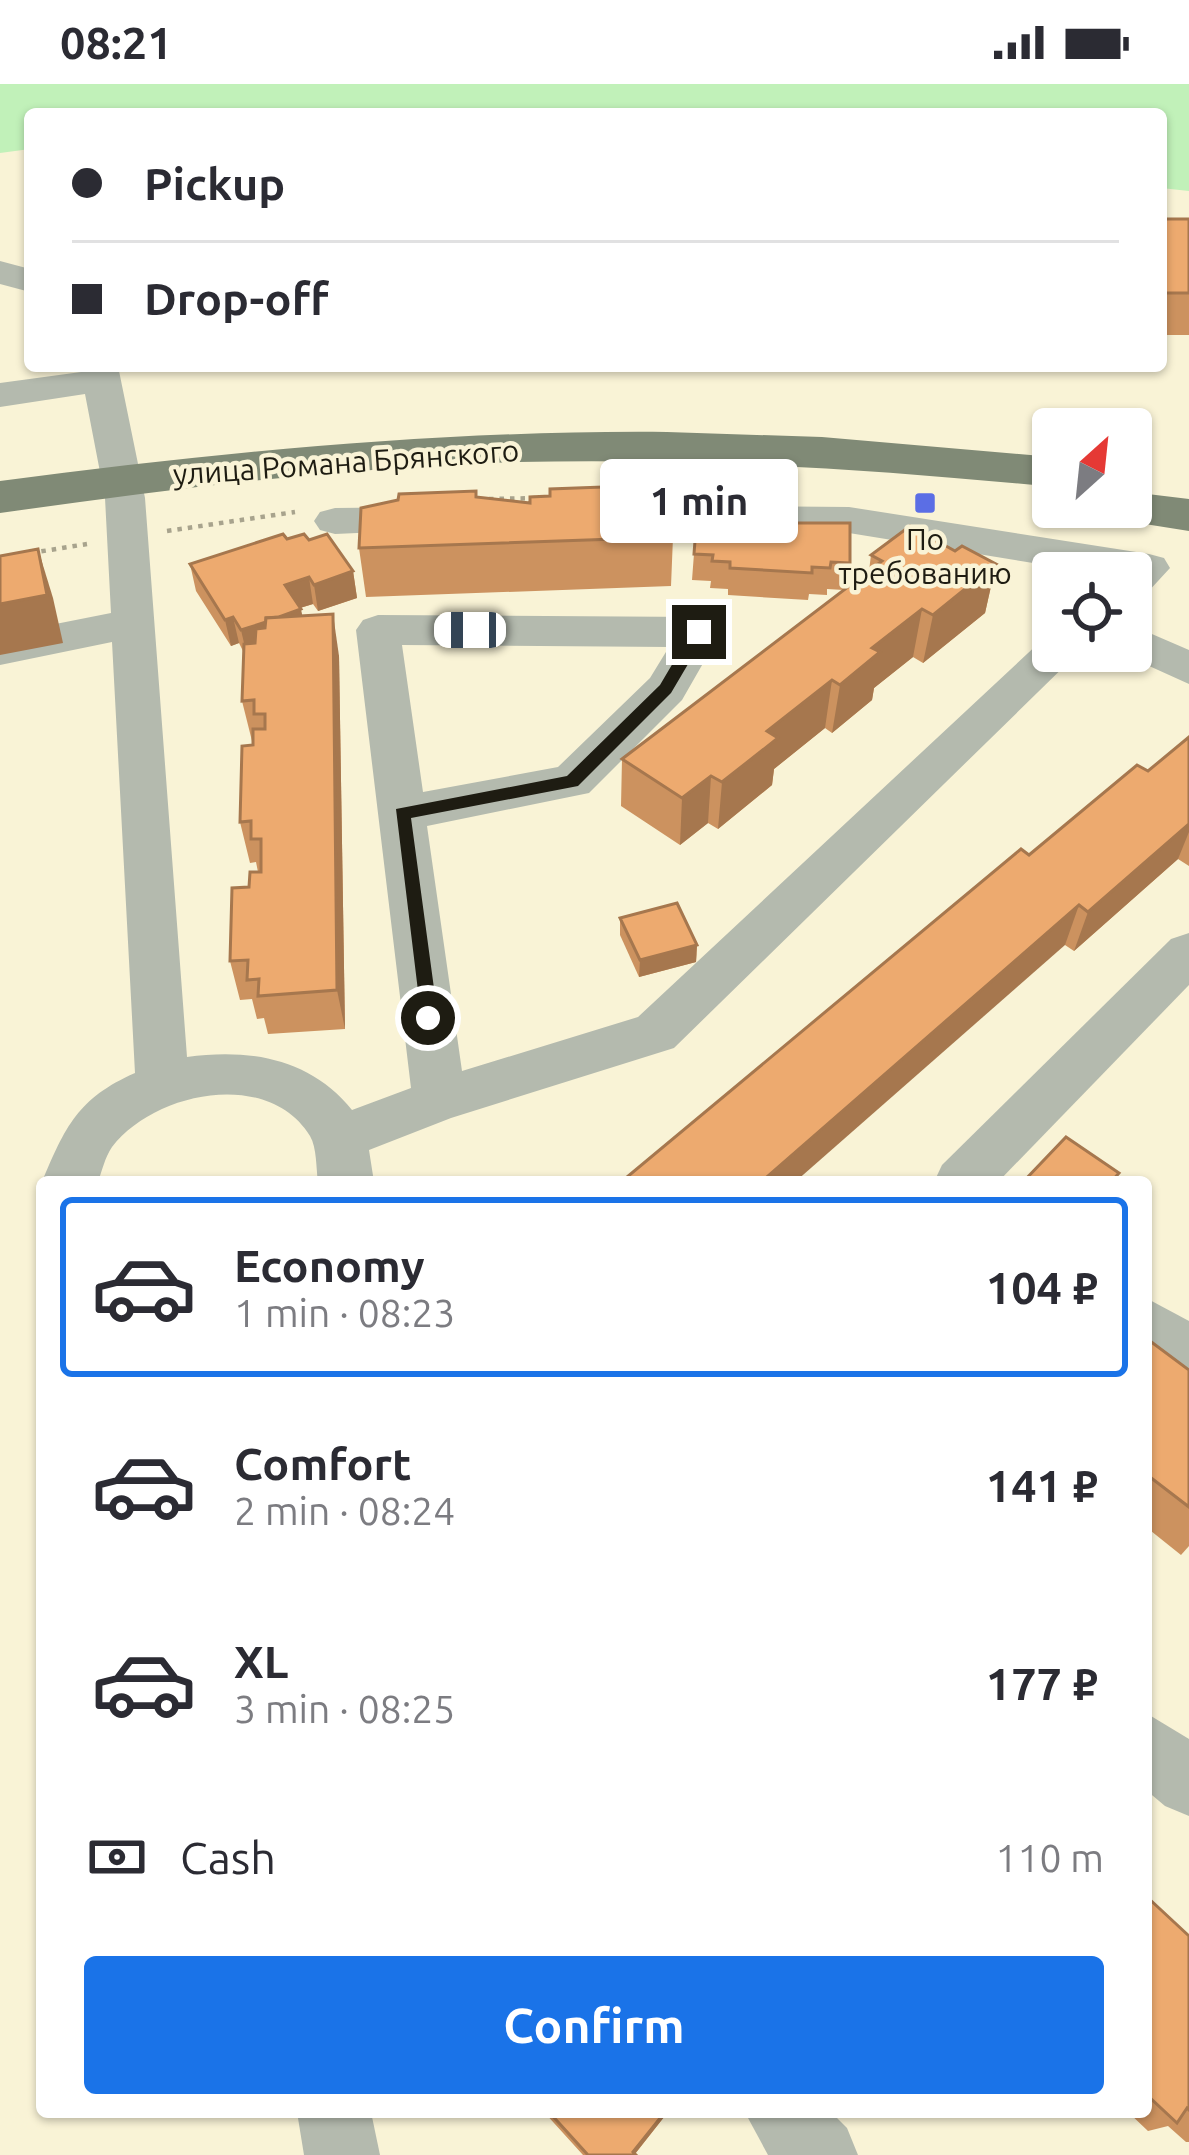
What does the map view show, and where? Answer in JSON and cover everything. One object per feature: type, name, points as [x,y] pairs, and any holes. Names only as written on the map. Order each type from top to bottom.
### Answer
[{"type":"main road","name":"улица Романа Брянского","points":[[0,515],[123,489],[439,451],[816,451],[1032,470]]},
{"type":"main road","name":"улица Романа Брянского","points":[[0,497],[532,470],[809,478],[1032,497]]},
{"type":"main road","points":[[1152,484],[1189,488]]},
{"type":"main road","points":[[1152,510],[1189,515]]},
{"type":"lane","points":[[0,395],[101,373],[123,489],[163,1082]]},
{"type":"lane","points":[[547,518],[849,520],[1032,555]]},
{"type":"lane","points":[[335,521],[476,519]]},
{"type":"lane","points":[[1152,569],[1189,549]]},
{"type":"lane","points":[[0,650],[134,622]]},
{"type":"lane","points":[[402,813],[572,782],[665,689],[699,632],[378,629],[439,1100]]},
{"type":"lane","points":[[1152,650],[1189,669]]},
{"type":"lane","points":[[73,1176],[92,1132],[123,1103],[163,1082],[248,1072],[288,1084],[319,1107],[343,1160],[439,1100],[656,1033],[1036,672]]},
{"type":"lane","points":[[968,1176],[1180,976]]},
{"type":"lane","points":[[1152,1328],[1189,1354]]},
{"type":"lane","points":[[1152,1752],[1189,1782]]},
{"type":"lane","points":[[335,2118],[342,2155]]},
{"type":"lane","points":[[785,2118],[820,2155]]},
{"type":"green space","points":[[0,84],[1189,84],[1189,191],[1167,189],[1167,108],[24,108],[24,150],[0,153]]},
{"type":"building","points":[[1167,219],[1189,219],[1189,293],[1167,293]]},
{"type":"building","points":[[630,486],[631,493],[668,497],[673,537],[359,548],[361,508],[398,500],[399,494],[476,491],[476,497],[530,503],[530,497],[550,496],[550,489]]},
{"type":"building","points":[[697,514],[751,517],[750,523],[850,523],[850,563],[812,567],[812,573],[730,568],[730,562],[712,561],[713,555],[694,554]]},
{"type":"building","points":[[910,526],[955,551],[962,546],[996,564],[933,615],[922,609],[872,648],[880,652],[840,685],[832,680],[767,731],[778,738],[722,782],[711,776],[682,798],[622,759],[882,561],[871,555]]},
{"type":"building","points":[[283,534],[287,539],[304,534],[309,540],[327,534],[353,571],[314,585],[309,577],[285,585],[301,609],[241,630],[233,617],[225,620],[190,564]]},
{"type":"building","points":[[38,549],[47,595],[0,604],[0,556]]},
{"type":"building","points":[[333,614],[337,990],[258,996],[259,979],[247,980],[248,960],[230,961],[232,888],[249,887],[250,872],[261,872],[261,839],[251,839],[251,821],[240,822],[242,746],[253,745],[253,729],[265,729],[265,714],[254,714],[254,700],[242,701],[244,644],[255,643],[256,629],[265,628],[266,618]]},
{"type":"building","points":[[1189,737],[1189,824],[1088,912],[1079,905],[768,1176],[628,1176],[1021,849],[1029,855],[1137,765],[1148,771]]},
{"type":"building","points":[[677,903],[697,945],[640,960],[620,918]]},
{"type":"building","points":[[1066,1137],[1119,1173],[1116,1176],[1029,1176]]},
{"type":"building","points":[[1152,1342],[1189,1370],[1189,1507],[1152,1479]]},
{"type":"building","points":[[1152,1902],[1189,1936],[1189,2110],[1177,2123],[1152,2100]]},
{"type":"building","points":[[554,2118],[660,2118],[633,2152],[636,2155],[588,2155]]},
{"type":"place","name":"По требованию","points":[[925,503]]},
{"type":"route","points":[[428,1018],[402,813],[572,782],[665,689],[699,632]]}]
